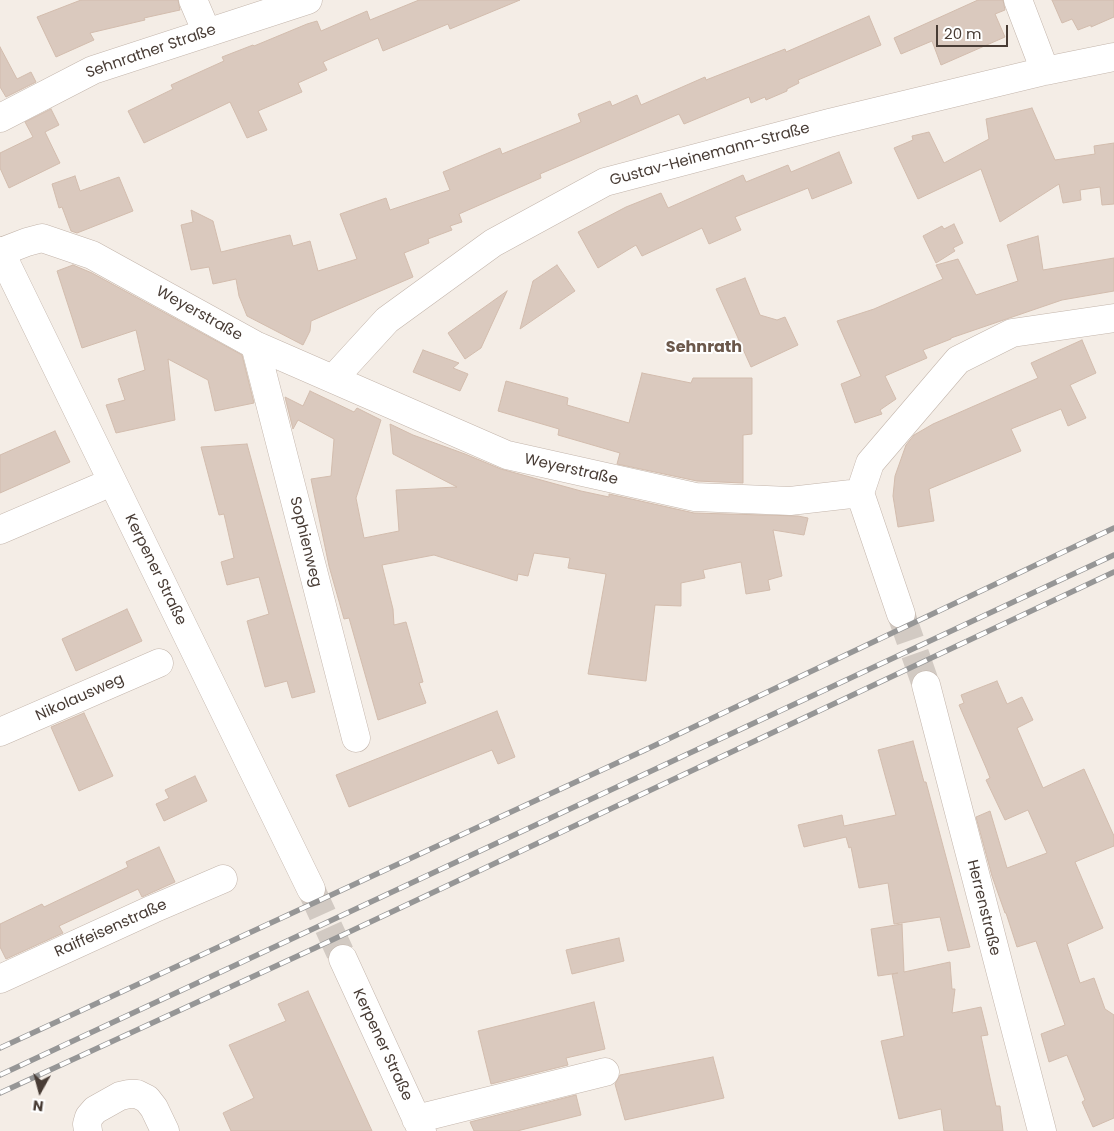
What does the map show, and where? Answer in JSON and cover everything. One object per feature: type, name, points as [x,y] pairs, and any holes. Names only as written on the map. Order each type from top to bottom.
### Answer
[{"type":"street","points":[[193,0],[207,32]]},
{"type":"street","name":"Sehnrather Straße","points":[[0,118],[93,70],[308,0]]},
{"type":"street","points":[[1018,0],[1045,71]]},
{"type":"street","name":"Gustav-Heinemann-Straße","points":[[333,379],[387,320],[493,243],[605,182],[829,124],[1045,71],[1114,57]]},
{"type":"street","name":"Weyerstraße","points":[[0,252],[42,238],[92,255],[255,345],[507,455],[695,498],[790,501],[860,493]]},
{"type":"street","name":"Kerpener Straße","points":[[0,252],[311,889]]},
{"type":"street","points":[[901,614],[860,493],[870,463],[958,360],[1012,333],[1114,318]]},
{"type":"street","name":"Sophienweg","points":[[255,345],[356,738]]},
{"type":"street","points":[[0,530],[98,488]]},
{"type":"street","name":"Nikolausweg","points":[[0,732],[159,663]]},
{"type":"street","name":"Herrenstraße","points":[[926,685],[1042,1131]]},
{"type":"street","name":"Raiffeisenstraße","points":[[0,979],[153,909],[224,879]]},
{"type":"street","name":"Kerpener Straße","points":[[343,959],[419,1125]]},
{"type":"street","points":[[419,1125],[605,1072]]},
{"type":"street","points":[[88,1131],[89,1117],[95,1110],[120,1096],[129,1094],[137,1094],[147,1099],[154,1108],[164,1131]]},
{"type":"building","points":[[81,0],[178,0],[180,10],[90,33],[94,40],[56,57],[37,17]]},
{"type":"building","points":[[419,0],[520,0],[450,29],[448,24],[383,51],[378,38],[323,62],[327,70],[298,83],[302,92],[258,111],[267,130],[247,138],[230,102],[144,143],[128,111],[173,89],[171,85],[224,61],[222,57],[307,24],[317,21],[321,31],[367,11],[370,20]]},
{"type":"building","points":[[978,0],[1003,0],[1005,10],[995,14],[1005,37],[941,65],[932,41],[901,54],[894,38]]},
{"type":"building","points":[[1052,0],[1114,0],[1114,17],[1091,27],[1091,25],[1078,30],[1072,19],[1062,23]]},
{"type":"building","points":[[869,16],[881,45],[798,80],[799,83],[787,89],[787,91],[766,100],[765,97],[751,103],[749,97],[684,124],[679,114],[540,174],[541,178],[459,214],[462,222],[450,226],[452,230],[428,239],[429,243],[404,253],[413,277],[311,321],[310,331],[303,345],[247,316],[239,296],[236,279],[213,284],[209,267],[191,270],[181,225],[193,222],[191,210],[213,221],[221,252],[290,235],[293,246],[310,241],[318,271],[357,259],[340,214],[386,198],[390,210],[450,190],[443,172],[500,148],[502,154],[581,122],[578,114],[610,101],[612,106],[637,95],[641,105],[705,77],[706,80],[785,49],[786,52]]},
{"type":"building","points":[[0,47],[17,79],[31,72],[36,82],[6,97],[0,87]]},
{"type":"building","points":[[1032,108],[1055,160],[1095,154],[1094,146],[1114,143],[1114,204],[1102,205],[1100,187],[1080,190],[1081,200],[1063,203],[1059,184],[1000,222],[981,169],[918,199],[894,148],[913,140],[912,136],[929,132],[944,163],[989,139],[986,119]]},
{"type":"building","points":[[51,109],[59,125],[45,132],[60,163],[9,188],[0,168],[0,153],[33,137],[25,122]]},
{"type":"building","points":[[839,152],[852,183],[812,199],[808,188],[735,217],[741,230],[709,244],[702,228],[642,256],[636,245],[598,268],[578,232],[626,207],[661,193],[668,208],[743,175],[746,182],[788,165],[791,172]]},
{"type":"building","points":[[75,176],[80,191],[119,177],[133,211],[77,233],[71,231],[62,207],[59,208],[52,184]]},
{"type":"building","points":[[954,224],[963,243],[953,248],[955,251],[936,263],[923,236],[942,226],[944,229]]},
{"type":"building","points":[[1038,236],[1043,270],[1114,258],[1114,291],[1062,300],[951,338],[923,350],[927,358],[885,376],[896,399],[880,410],[882,414],[855,423],[841,384],[861,376],[837,321],[874,309],[943,279],[936,265],[958,259],[976,295],[1018,281],[1007,245]]},
{"type":"building","points":[[73,265],[92,273],[242,355],[254,403],[215,411],[208,380],[168,359],[175,420],[116,433],[106,405],[125,400],[118,379],[145,370],[136,330],[82,348],[57,271]]},
{"type":"building","points":[[557,265],[575,291],[520,329],[533,281]]},
{"type":"building","points":[[745,278],[760,315],[777,320],[785,317],[798,345],[751,367],[716,289]]},
{"type":"building","points":[[507,291],[481,348],[465,359],[448,333]]},
{"type":"building","points":[[1082,340],[1096,373],[1070,385],[1086,418],[1068,426],[1061,409],[1011,429],[1021,451],[929,489],[934,521],[898,527],[893,496],[895,476],[906,445],[914,435],[933,424],[1038,378],[1031,363]]},
{"type":"building","points":[[423,350],[459,363],[453,368],[468,374],[460,391],[413,372]]},
{"type":"building","points":[[642,373],[691,383],[693,378],[752,378],[752,434],[743,435],[743,483],[697,481],[617,464],[620,453],[558,435],[559,429],[498,411],[506,381],[568,398],[567,405],[629,423]]},
{"type":"building","points":[[310,391],[354,412],[357,408],[381,420],[356,498],[364,538],[399,531],[396,490],[457,487],[393,454],[390,424],[413,435],[501,469],[581,491],[609,497],[609,494],[694,513],[798,516],[808,518],[804,535],[773,530],[782,576],[768,580],[770,590],[746,594],[741,562],[703,570],[705,578],[681,583],[681,606],[655,605],[646,681],[588,674],[606,574],[568,568],[570,558],[534,553],[528,576],[518,574],[517,581],[434,555],[382,565],[393,609],[394,625],[406,622],[423,682],[419,683],[426,703],[378,720],[349,618],[344,619],[329,566],[311,479],[331,476],[334,439],[298,420],[293,429],[285,397],[303,406]]},
{"type":"building","points":[[55,431],[70,462],[0,493],[0,455]]},
{"type":"building","points":[[247,444],[315,692],[292,698],[287,681],[265,687],[247,621],[269,614],[259,577],[227,585],[221,562],[234,558],[224,514],[219,515],[201,447]]},
{"type":"building","points":[[127,609],[142,641],[76,671],[62,639]]},
{"type":"building","points":[[997,681],[1007,704],[1022,697],[1033,720],[1017,728],[1043,788],[1084,769],[1114,836],[1114,846],[1075,862],[1103,928],[1067,944],[1080,983],[1094,978],[1105,1009],[1114,1015],[1114,1118],[1093,1127],[1082,1102],[1085,1100],[1067,1055],[1049,1062],[1041,1034],[1065,1025],[1036,941],[1017,947],[992,876],[976,817],[990,811],[1007,868],[1047,853],[1028,810],[1005,820],[986,780],[990,778],[959,705],[964,703],[961,695]]},
{"type":"building","points":[[497,711],[515,757],[498,764],[492,750],[349,807],[336,775]]},
{"type":"building","points":[[84,713],[113,776],[79,791],[51,727]]},
{"type":"building","points":[[913,741],[924,782],[926,782],[970,947],[948,951],[940,917],[894,924],[888,883],[859,888],[851,847],[849,848],[846,837],[804,847],[798,825],[842,815],[844,826],[896,815],[878,750]]},
{"type":"building","points":[[195,776],[207,801],[164,821],[156,804],[169,798],[165,790]]},
{"type":"building","points":[[159,847],[175,882],[142,897],[138,889],[59,926],[63,933],[6,959],[0,947],[0,924],[42,904],[44,907],[128,867],[126,862]]},
{"type":"building","points":[[902,924],[904,972],[950,962],[952,989],[955,989],[952,1013],[981,1007],[988,1035],[981,1036],[996,1106],[1000,1106],[1003,1131],[944,1131],[941,1109],[899,1119],[881,1041],[904,1036],[892,974],[898,973],[878,976],[871,929]]},
{"type":"building","points":[[619,938],[624,961],[572,974],[566,950]]},
{"type":"building","points":[[308,991],[372,1131],[231,1131],[223,1113],[254,1098],[229,1045],[286,1021],[278,1004]]},
{"type":"building","points":[[594,1002],[605,1049],[566,1058],[568,1065],[491,1084],[478,1031]]},
{"type":"building","points":[[713,1057],[724,1098],[625,1120],[615,1084],[620,1075]]},
{"type":"building","points":[[576,1095],[581,1115],[517,1131],[474,1131],[470,1122]]},
{"type":"tunnel","points":[[901,614],[926,685]]},
{"type":"tunnel","points":[[311,889],[343,959]]},
{"type":"railway","points":[[0,1048],[645,750],[1114,528]]},
{"type":"railway","points":[[0,1075],[1114,555]]},
{"type":"railway","points":[[0,1093],[315,948],[1114,572]]},
{"type":"district","name":"Sehnrath","points":[[704,348]]}]
